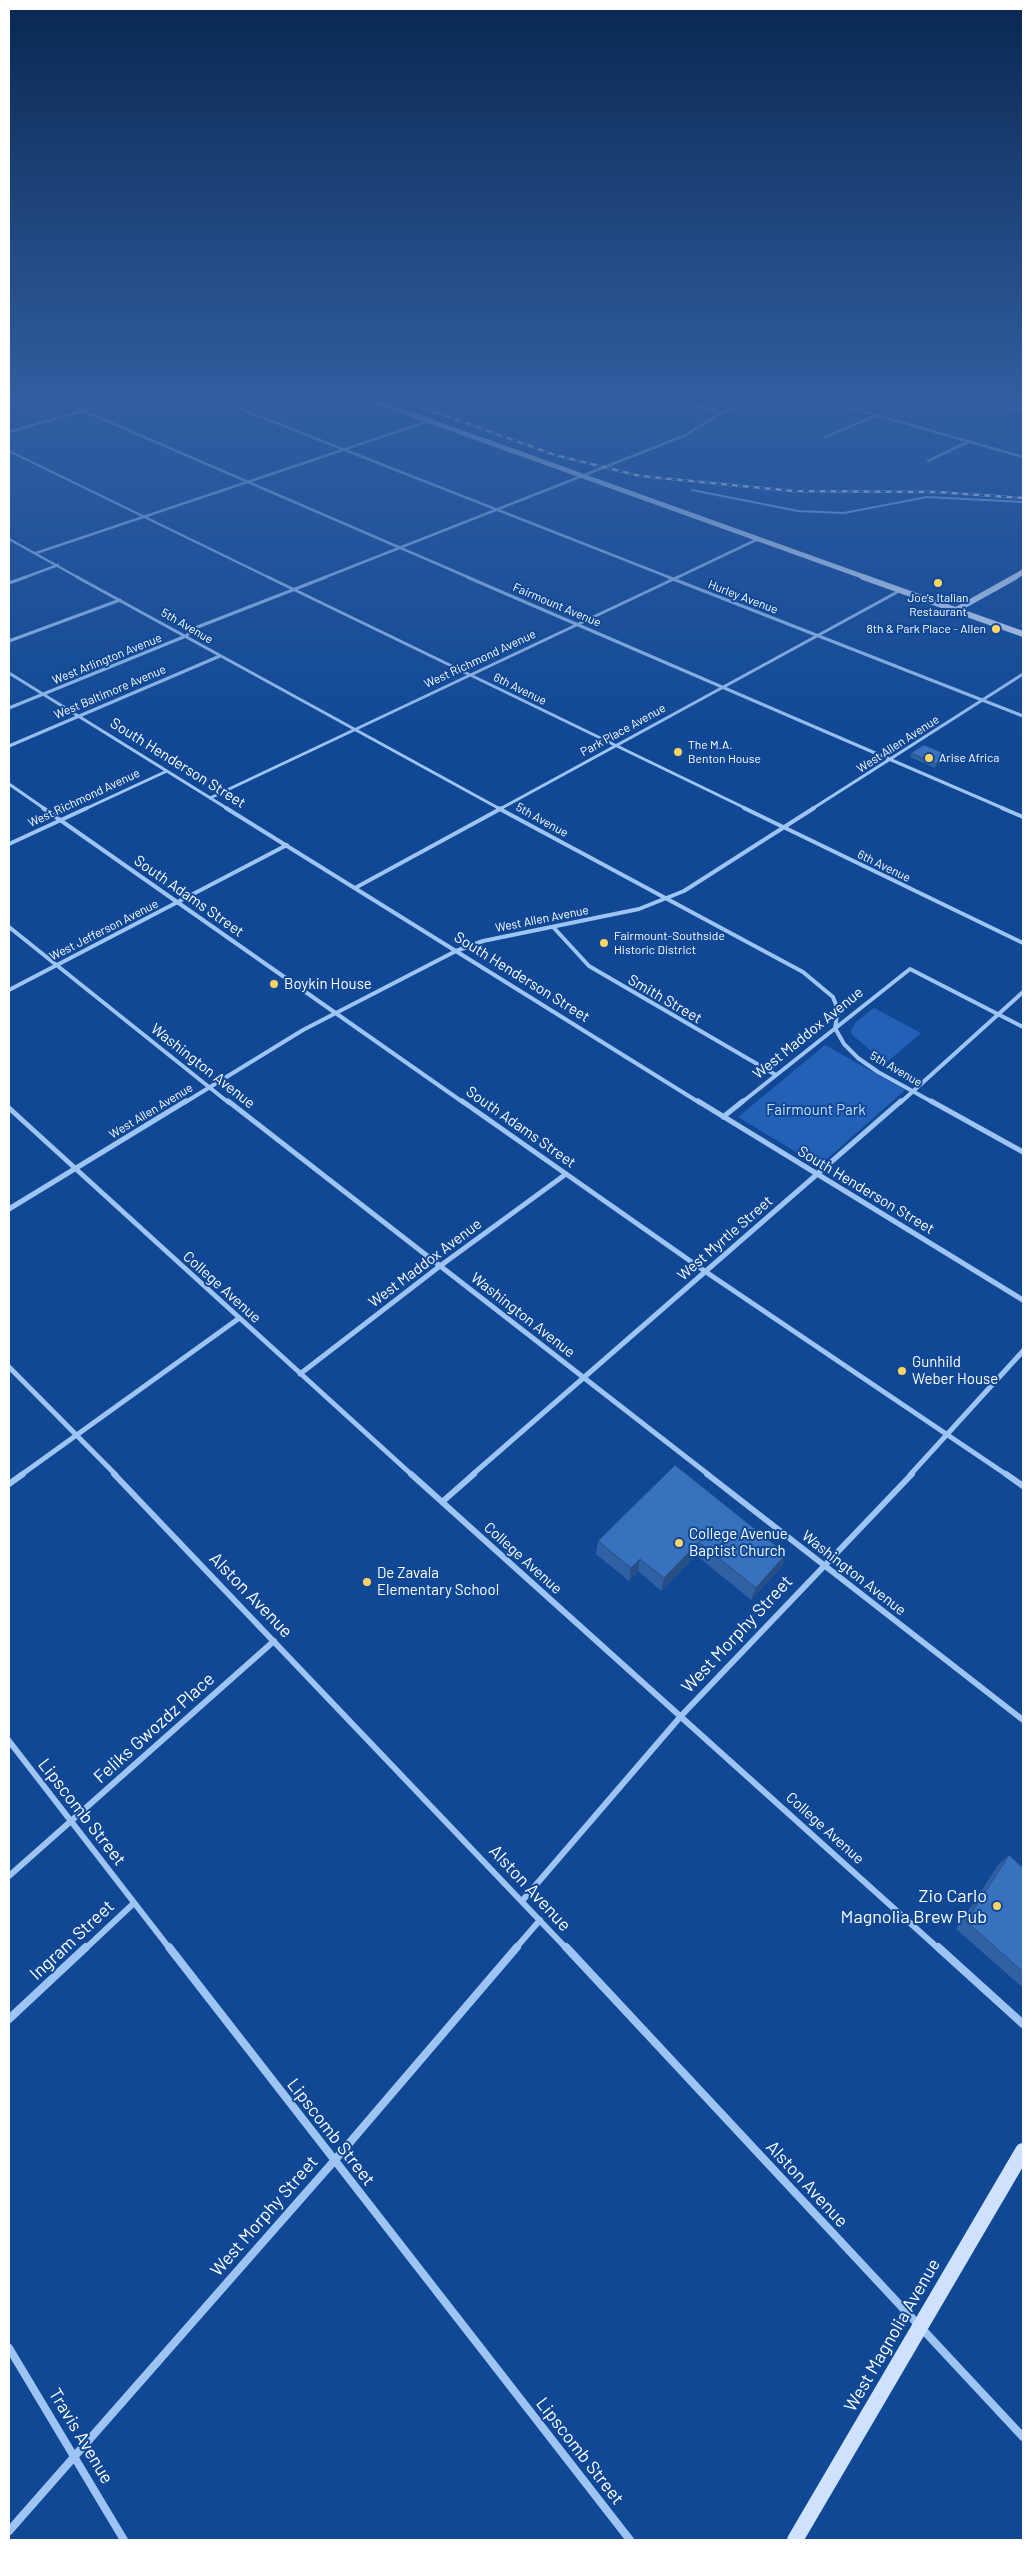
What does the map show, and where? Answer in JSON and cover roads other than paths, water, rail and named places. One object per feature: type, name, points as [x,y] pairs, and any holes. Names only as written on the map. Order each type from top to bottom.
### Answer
[{"type":"main road","points":[[690,514],[1023,634]]},
{"type":"main road","points":[[956,610],[1023,572]]},
{"type":"main road","name":"West Magnolia Avenue","points":[[795,2540],[1023,2151]]},
{"type":"street","name":"6th Avenue","points":[[138,514],[1023,943]]},
{"type":"street","points":[[36,553],[153,514]]},
{"type":"street","name":"Fairmount Avenue","points":[[324,514],[1023,818]]},
{"type":"street","name":"West Arlington Avenue","points":[[9,708],[186,636],[195,628],[480,514]]},
{"type":"street","name":"Hurley Avenue","points":[[510,514],[1023,716]]},
{"type":"street","name":"5th Avenue","points":[[9,539],[353,730],[803,972],[823,986],[833,997],[838,1010],[835,1028],[844,1044],[858,1058],[878,1072],[1023,1152]]},
{"type":"street","name":"West Richmond Avenue","points":[[210,798],[758,539]]},
{"type":"street","points":[[9,583],[58,565]]},
{"type":"street","name":"Park Place Avenue","points":[[355,888],[901,590]]},
{"type":"street","points":[[9,641],[120,600]]},
{"type":"street","name":"West Baltimore Avenue","points":[[9,746],[220,656]]},
{"type":"street","name":"South Henderson Street","points":[[9,673],[816,1175],[1023,1300]]},
{"type":"street","name":"West Allen Avenue","points":[[9,1209],[335,1012],[456,950],[483,941],[554,928],[639,909],[684,891],[786,828],[1023,674]]},
{"type":"street","name":"West Richmond Avenue","points":[[9,844],[167,771]]},
{"type":"street","name":"South Adams Street","points":[[9,784],[706,1272],[1023,1486]]},
{"type":"street","name":"West Jefferson Avenue","points":[[9,990],[287,845]]},
{"type":"street","name":"Washington Avenue","points":[[9,927],[209,1087],[1023,1720]]},
{"type":"street","name":"Smith Street","points":[[554,928],[589,966],[604,976],[776,1075]]},
{"type":"street","name":"West Maddox Avenue","points":[[723,1117],[910,969],[998,1014]]},
{"type":"street","name":"West Myrtle Street","points":[[442,1502],[914,1091],[1023,992]]},
{"type":"street","points":[[998,1014],[1023,1027]]},
{"type":"street","name":"College Avenue","points":[[9,1108],[238,1319],[1023,2024]]},
{"type":"street","name":"West Maddox Avenue","points":[[300,1374],[440,1266],[566,1174]]},
{"type":"street","points":[[9,1484],[238,1319]]},
{"type":"street","name":"West Morphy Street","points":[[522,1901],[681,1716],[948,1436],[1023,1351]]},
{"type":"street","name":"Alston Avenue","points":[[9,1367],[77,1435],[540,1920],[1023,2438]]},
{"type":"street","name":"Feliks Gwozdz Place","points":[[9,1876],[274,1641]]},
{"type":"street","name":"Lipscomb Street","points":[[9,1741],[630,2540]]},
{"type":"street","name":"Ingram Street","points":[[9,2019],[134,1903]]},
{"type":"street","name":"West Morphy Street","points":[[9,2531],[334,2161],[540,1920]]},
{"type":"street","name":"Travis Avenue","points":[[9,2348],[124,2540]]},
{"type":"place","name":"Joe's Italian Restaurant","points":[[938,583]]},
{"type":"place","name":"8th & Park Place - Allen","points":[[996,629]]},
{"type":"place","name":"The M.A. Benton House","points":[[678,752]]},
{"type":"place","name":"Arise Africa","points":[[929,758]]},
{"type":"place","name":"Fairmount-Southside Historic District","points":[[604,943]]},
{"type":"place","name":"Boykin House","points":[[274,984]]},
{"type":"place","name":"Gunhild Weber House","points":[[902,1371]]},
{"type":"place","name":"College Avenue Baptist Church","points":[[679,1543]]},
{"type":"place","name":"De Zavala Elementary School","points":[[367,1582]]},
{"type":"place","name":"Zio Carlo Magnolia Brew Pub","points":[[997,1906]]},
{"type":"park label","name":"Fairmount Park","points":[[816,1110]]}]
